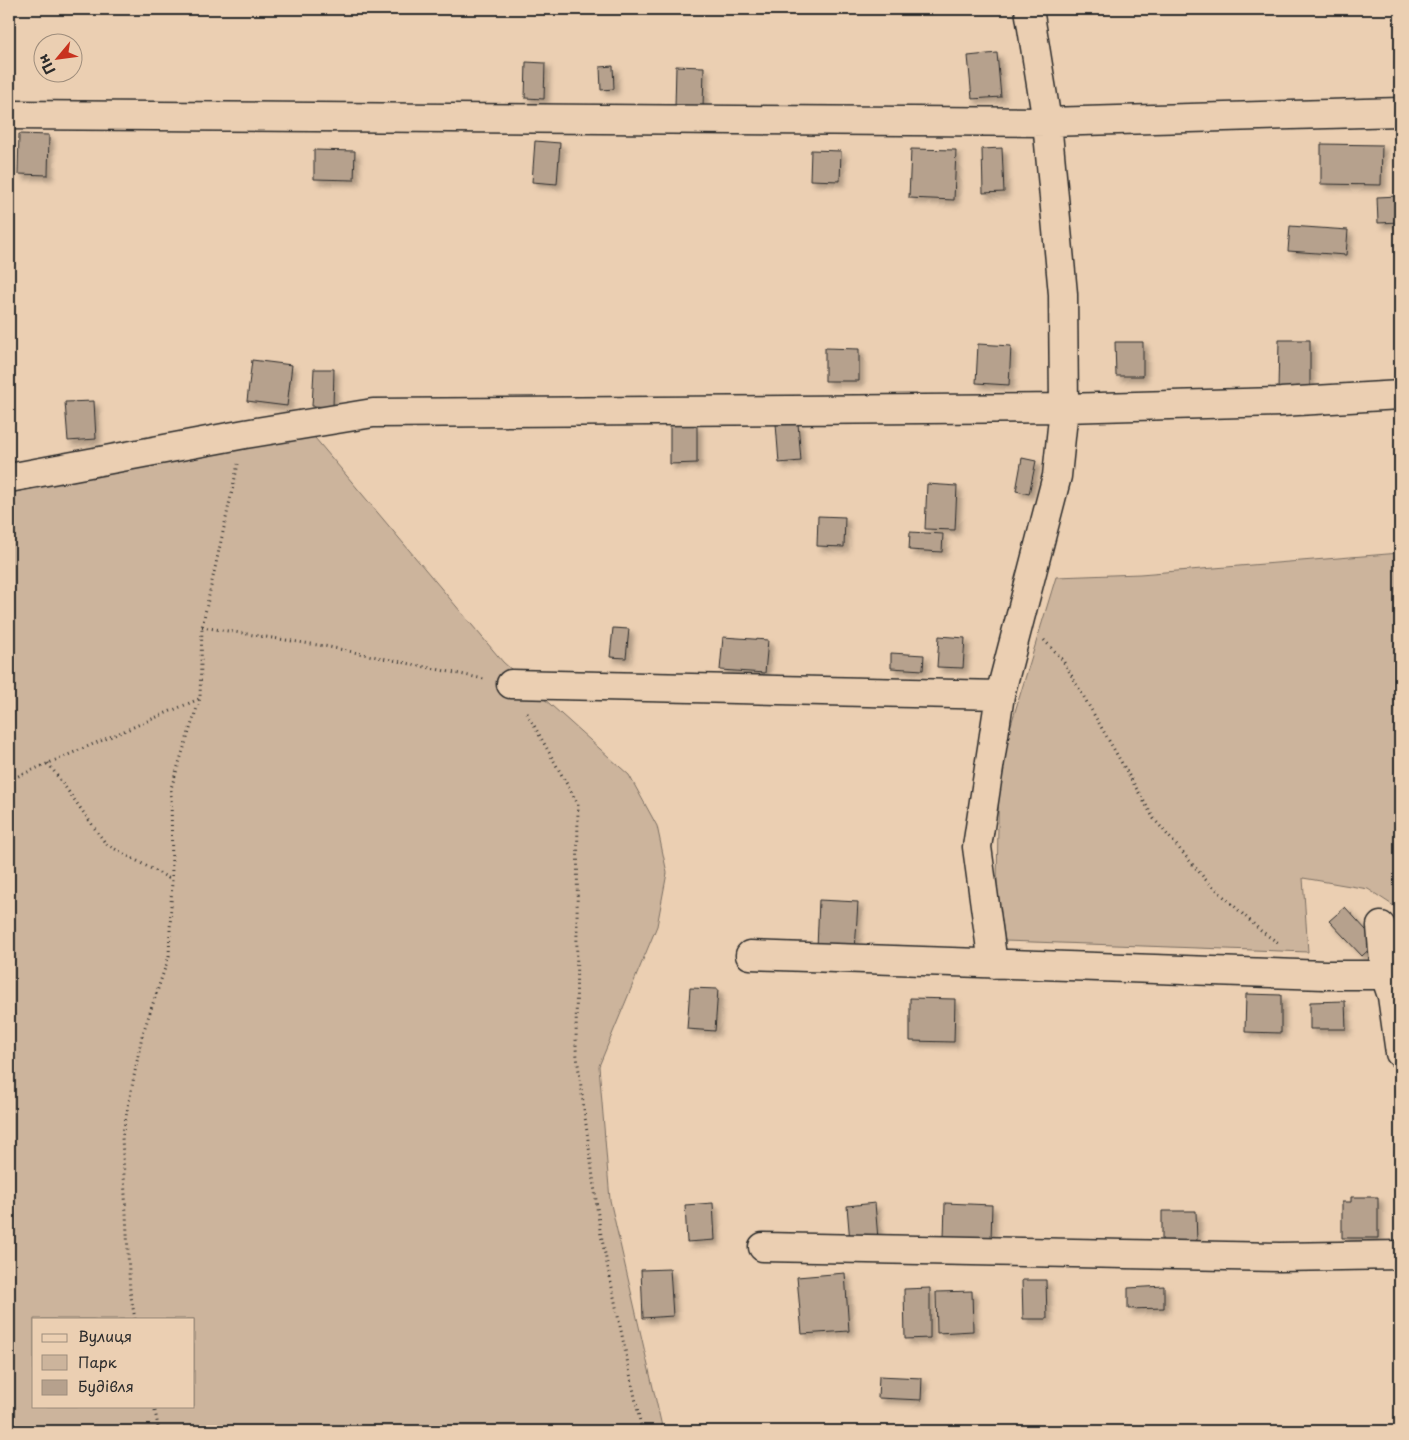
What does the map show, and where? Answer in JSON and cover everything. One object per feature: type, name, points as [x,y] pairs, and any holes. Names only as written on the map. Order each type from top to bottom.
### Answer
[{"type":"street","points":[[993,964],[977,847],[1000,695],[1058,476],[1064,408],[1063,294],[1047,122],[1029,9]]},
{"type":"street","points":[[9,115],[1047,122],[1400,112]]},
{"type":"street","points":[[9,478],[245,434],[373,413],[1064,408],[1281,402],[1400,395]]},
{"type":"street","points":[[511,684],[1000,695]]},
{"type":"street","points":[[1381,926],[1385,975],[1392,996],[1400,1053]]},
{"type":"street","points":[[750,954],[1325,975],[1385,975]]},
{"type":"street","points":[[764,1247],[1280,1257],[1400,1255]]},
{"type":"path","points":[[135,1318],[130,1291],[122,1137],[142,1036],[168,956],[172,880],[171,788],[200,698],[202,627],[245,434]]},
{"type":"path","points":[[1021,615],[1062,659],[1154,819],[1206,880],[1261,931],[1285,948]]},
{"type":"path","points":[[202,627],[324,646],[511,684],[578,804],[576,1048],[600,1230],[642,1431]]},
{"type":"path","points":[[9,780],[200,698]]},
{"type":"path","points":[[48,763],[106,844],[172,880]]},
{"type":"path","points":[[154,1408],[159,1431]]},
{"type":"green space","points":[[310,432],[503,662],[629,775],[657,826],[667,873],[657,926],[599,1066],[610,1200],[663,1431],[9,1431],[9,491],[81,479]]},
{"type":"green space","points":[[1400,553],[1400,910],[1368,889],[1303,878],[1308,952],[1005,941],[997,886],[999,764],[1056,577],[1140,574]]},
{"type":"building","points":[[997,53],[1001,97],[972,99],[968,56]]},
{"type":"building","points":[[526,62],[545,63],[544,99],[525,98]]},
{"type":"building","points":[[613,66],[614,89],[601,90],[600,67]]},
{"type":"building","points":[[676,66],[704,67],[703,108],[675,107]]},
{"type":"building","points":[[19,134],[49,135],[48,175],[18,174]]},
{"type":"building","points":[[535,141],[560,143],[557,184],[532,182]]},
{"type":"building","points":[[1321,144],[1382,145],[1381,185],[1321,184]]},
{"type":"building","points":[[1002,148],[1004,192],[983,193],[982,149]]},
{"type":"building","points":[[911,149],[956,150],[954,200],[909,198]]},
{"type":"building","points":[[314,150],[355,151],[354,180],[314,179]]},
{"type":"building","points":[[811,150],[841,151],[840,181],[810,180]]},
{"type":"building","points":[[1399,196],[1400,222],[1378,223],[1377,197]]},
{"type":"building","points":[[1290,226],[1348,230],[1346,255],[1288,251]]},
{"type":"building","points":[[1279,340],[1310,340],[1310,392],[1278,391]]},
{"type":"building","points":[[1115,342],[1143,342],[1143,376],[1116,376]]},
{"type":"building","points":[[978,344],[1011,346],[1009,385],[976,383]]},
{"type":"building","points":[[825,348],[859,349],[859,381],[825,381]]},
{"type":"building","points":[[252,360],[292,365],[287,406],[247,401]]},
{"type":"building","points":[[314,369],[334,369],[333,407],[312,406]]},
{"type":"building","points":[[94,401],[96,439],[68,441],[65,402]]},
{"type":"building","points":[[798,423],[801,461],[779,463],[776,424]]},
{"type":"building","points":[[670,425],[697,425],[697,463],[670,464]]},
{"type":"building","points":[[1022,458],[1036,461],[1029,494],[1016,491]]},
{"type":"building","points":[[927,484],[957,486],[955,530],[925,529]]},
{"type":"building","points":[[818,516],[845,517],[844,547],[817,546]]},
{"type":"building","points":[[910,532],[943,534],[942,552],[909,550]]},
{"type":"building","points":[[613,628],[629,629],[626,658],[610,657]]},
{"type":"building","points":[[939,636],[965,638],[963,668],[937,667]]},
{"type":"building","points":[[723,637],[768,640],[765,673],[720,670]]},
{"type":"building","points":[[891,653],[924,655],[923,670],[891,668]]},
{"type":"building","points":[[819,900],[858,902],[855,951],[817,948]]},
{"type":"building","points":[[1345,907],[1377,942],[1362,956],[1329,921]]},
{"type":"building","points":[[690,988],[718,989],[715,1031],[687,1029]]},
{"type":"building","points":[[1246,994],[1281,995],[1281,1033],[1245,1032]]},
{"type":"building","points":[[910,998],[955,999],[954,1042],[910,1041]]},
{"type":"building","points":[[1345,1001],[1346,1029],[1310,1029],[1310,1002]]},
{"type":"building","points":[[1351,1197],[1378,1197],[1378,1238],[1342,1238],[1342,1202],[1351,1202]]},
{"type":"building","points":[[713,1203],[715,1240],[687,1242],[685,1205]]},
{"type":"building","points":[[875,1203],[878,1239],[850,1242],[847,1206]]},
{"type":"building","points":[[945,1203],[992,1205],[991,1239],[944,1238]]},
{"type":"building","points":[[1162,1211],[1196,1211],[1197,1243],[1162,1243]]},
{"type":"building","points":[[670,1269],[673,1316],[643,1318],[641,1270]]},
{"type":"building","points":[[845,1273],[849,1331],[802,1334],[797,1277]]},
{"type":"building","points":[[1022,1280],[1046,1280],[1047,1319],[1023,1319]]},
{"type":"building","points":[[1164,1286],[1164,1308],[1128,1309],[1128,1288]]},
{"type":"building","points":[[930,1288],[930,1338],[905,1339],[904,1289]]},
{"type":"building","points":[[972,1291],[973,1331],[937,1333],[936,1292]]},
{"type":"building","points":[[879,1376],[922,1378],[921,1400],[878,1398]]}]
